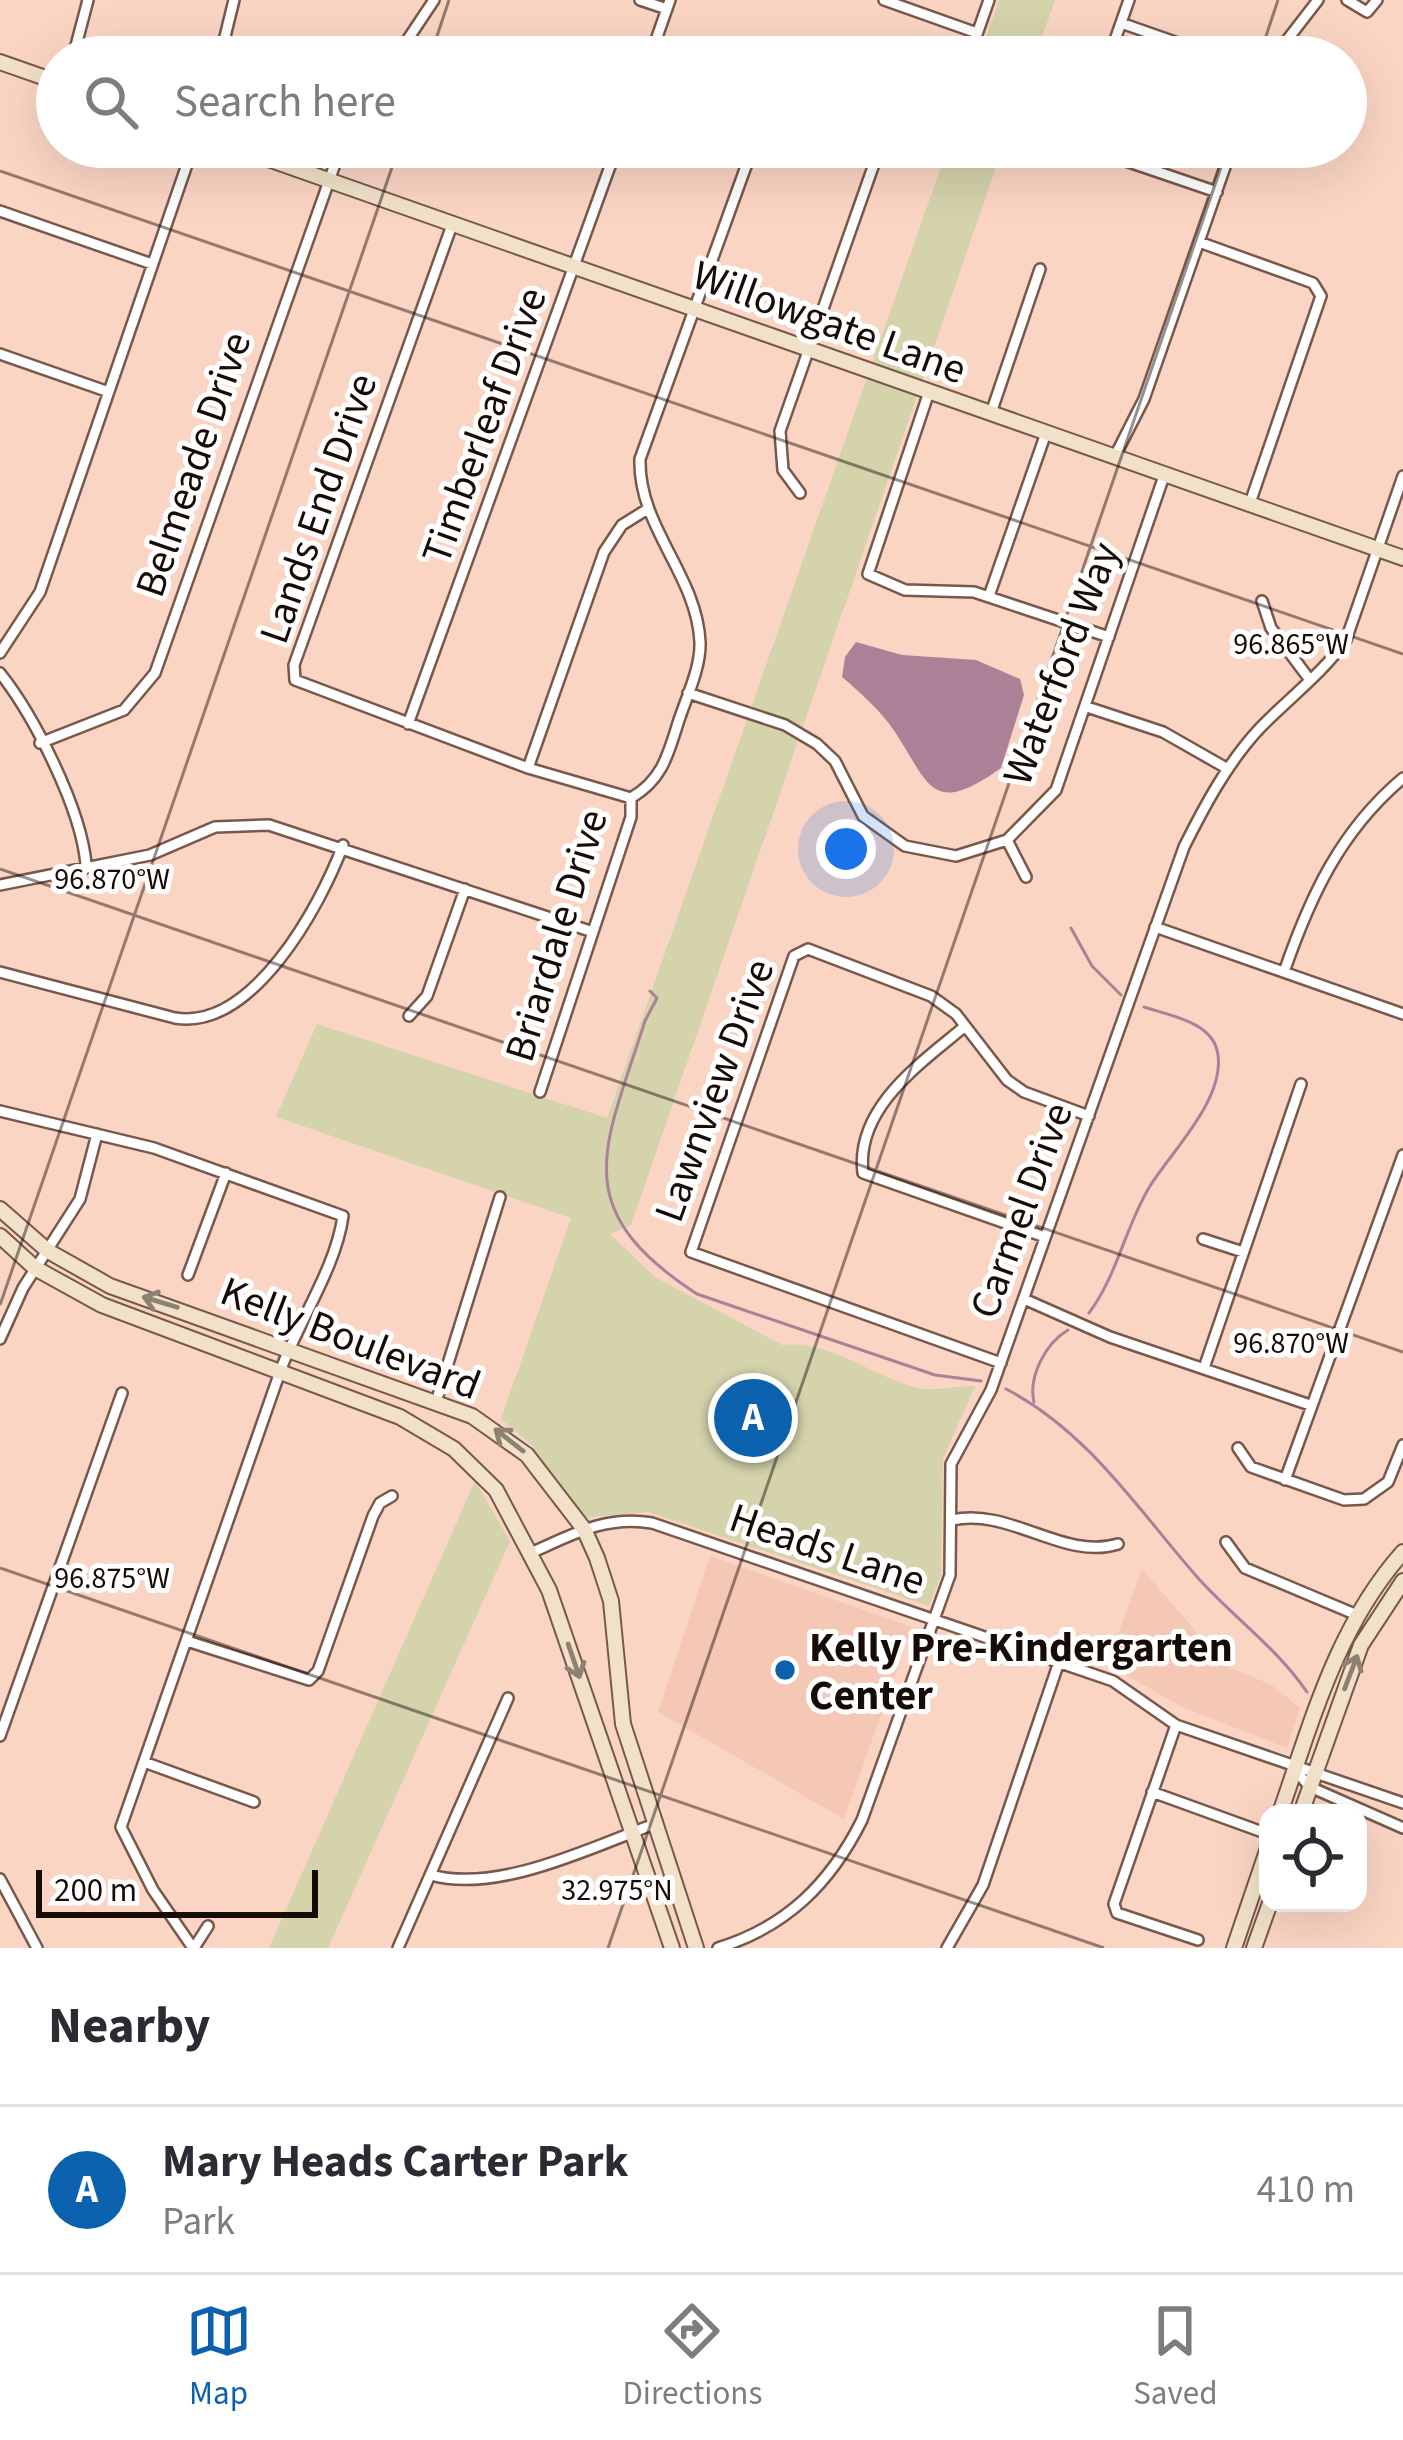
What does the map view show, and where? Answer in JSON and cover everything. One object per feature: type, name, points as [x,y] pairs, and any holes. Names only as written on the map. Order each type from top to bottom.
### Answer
[{"type":"main road","points":[[0,62],[36,75]]},
{"type":"main road","name":"Willowgate Lane","points":[[293,168],[1403,558]]},
{"type":"main road","name":"Kelly Boulevard","points":[[0,1209],[47,1251],[126,1292],[436,1402],[513,1440],[584,1529],[611,1601],[623,1724],[697,1948]]},
{"type":"main road","name":"Kelly Boulevard","points":[[0,1236],[35,1268],[101,1305],[400,1417],[454,1449],[496,1490],[533,1552],[672,1948]]},
{"type":"main road","points":[[1283,1804],[1329,1670],[1357,1615],[1403,1552]]},
{"type":"main road","points":[[1304,1804],[1361,1645],[1403,1581]]},
{"type":"main road","points":[[1234,1948],[1259,1874]]},
{"type":"main road","points":[[1254,1948],[1267,1912]]},
{"type":"street","points":[[79,36],[88,0]]},
{"type":"street","points":[[225,36],[234,0]]},
{"type":"street","points":[[410,36],[434,0]]},
{"type":"street","points":[[640,0],[668,4],[657,36]]},
{"type":"street","points":[[884,0],[977,33]]},
{"type":"street","points":[[976,36],[989,0]]},
{"type":"street","points":[[1116,36],[1129,0]]},
{"type":"street","points":[[1290,36],[1318,0]]},
{"type":"street","points":[[1348,0],[1367,12],[1377,0]]},
{"type":"street","points":[[1120,23],[1157,36]]},
{"type":"street","points":[[0,653],[40,592],[186,168]]},
{"type":"street","name":"Belmeade Drive","points":[[40,743],[124,710],[155,673],[332,168]]},
{"type":"street","name":"Timberleaf Drive","points":[[408,724],[610,168]]},
{"type":"street","points":[[631,798],[651,786],[664,767],[700,648],[698,625],[646,510],[640,459],[746,168]]},
{"type":"street","points":[[800,493],[783,470],[778,449],[807,351],[876,168]]},
{"type":"street","points":[[1146,168],[1216,192]]},
{"type":"street","points":[[1114,457],[1144,399],[1225,168]]},
{"type":"street","points":[[0,212],[152,264]]},
{"type":"street","name":"Lands End Drive","points":[[452,225],[295,665],[295,680],[309,690],[528,768],[631,798]]},
{"type":"street","points":[[1199,242],[1313,283],[1321,296],[1250,503]]},
{"type":"street","points":[[991,413],[1040,268]]},
{"type":"street","points":[[0,354],[106,392]]},
{"type":"street","points":[[929,392],[868,574],[895,588],[989,596],[1109,637]]},
{"type":"street","points":[[989,596],[1046,433]]},
{"type":"street","name":"Waterford Way","points":[[688,693],[785,725],[817,744],[835,760],[863,816],[905,846],[956,856],[1007,840],[1056,790],[1165,473]]},
{"type":"street","name":"Carmel Drive","points":[[718,1948],[787,1917],[847,1850],[950,1575],[951,1464],[1000,1363],[1184,847],[1228,769],[1258,730],[1346,640],[1403,476]]},
{"type":"street","points":[[528,768],[604,552],[622,525],[646,510]]},
{"type":"street","points":[[1262,601],[1270,628],[1310,680]]},
{"type":"street","points":[[0,673],[80,827],[86,864]]},
{"type":"street","points":[[1087,707],[1163,732],[1228,769]]},
{"type":"street","points":[[1284,972],[1330,860],[1353,828],[1403,778]]},
{"type":"street","name":"Briardale Drive","points":[[540,1092],[631,818],[631,798]]},
{"type":"street","points":[[0,885],[86,864],[150,855],[190,835],[241,824],[284,827],[593,932]]},
{"type":"street","points":[[1007,840],[1026,878]]},
{"type":"street","points":[[0,972],[186,1020],[227,1012],[248,995],[308,919],[343,845]]},
{"type":"street","points":[[409,1016],[427,996],[465,889]]},
{"type":"street","points":[[1155,927],[1403,1014]]},
{"type":"street","name":"Lawnview Drive","points":[[964,1028],[956,1014],[931,996],[808,949],[799,951],[691,1252],[1000,1363]]},
{"type":"street","points":[[1046,1237],[863,1173],[862,1161],[884,1100],[898,1081],[964,1028],[994,1068],[1024,1093],[1089,1116]]},
{"type":"street","points":[[1204,1368],[1301,1084]]},
{"type":"street","points":[[0,1112],[97,1134],[226,1173],[343,1216],[340,1234],[281,1369],[122,1832],[194,1948],[208,1926]]},
{"type":"street","points":[[0,1339],[35,1268],[80,1199],[97,1134]]},
{"type":"street","points":[[1285,1480],[1403,1154]]},
{"type":"street","points":[[188,1275],[226,1173]]},
{"type":"street","points":[[436,1402],[500,1197]]},
{"type":"street","points":[[1203,1238],[1243,1252]]},
{"type":"street","points":[[1024,1299],[1310,1405]]},
{"type":"street","points":[[0,1736],[4,1704],[122,1393]]},
{"type":"street","points":[[1238,1448],[1244,1463],[1339,1500],[1364,1499],[1388,1482],[1403,1445]]},
{"type":"street","points":[[187,1641],[309,1680],[318,1671],[373,1516],[380,1503],[392,1496]]},
{"type":"street","points":[[952,1520],[974,1515],[1089,1548],[1118,1544]]},
{"type":"street","name":"Heads Lane","points":[[533,1552],[584,1529],[626,1518],[652,1522],[1113,1681],[1176,1725],[1295,1770]]},
{"type":"street","points":[[1226,1542],[1245,1568],[1357,1615]]},
{"type":"street","points":[[946,1948],[982,1885],[1059,1662]]},
{"type":"street","points":[[398,1948],[508,1698]]},
{"type":"street","points":[[1176,1725],[1114,1904],[1118,1913],[1198,1940]]},
{"type":"street","points":[[144,1762],[254,1802]]},
{"type":"street","points":[[1295,1770],[1403,1828]]},
{"type":"street","points":[[1313,1779],[1403,1803]]},
{"type":"street","points":[[1152,1792],[1259,1831]]},
{"type":"street","points":[[430,1876],[457,1883],[490,1880],[657,1823]]},
{"type":"street","points":[[0,1879],[38,1948]]},
{"type":"shaded area","points":[[856,642],[902,655],[976,660],[1020,679],[1024,695],[1001,768],[960,791],[935,789],[883,717],[842,677],[845,657]]},
{"type":"shaded area","name":"Kelly Pre-Kindergarten Center","points":[[710,1556],[912,1627],[844,1819],[658,1712]]},
{"type":"shaded area","points":[[1142,1569],[1226,1666],[1272,1685],[1300,1708],[1287,1748],[1182,1707],[1107,1664]]},
{"type":"green space","points":[[999,0],[1055,0],[1042,36],[986,36]]},
{"type":"green space","points":[[941,168],[996,168],[631,1225],[610,1234],[655,1277],[782,1345],[818,1348],[918,1388],[975,1386],[943,1459],[941,1575],[929,1606],[648,1512],[583,1518],[531,1456],[534,1447],[501,1419],[571,1218],[276,1117],[317,1024],[607,1118]]},
{"type":"green space","points":[[475,1481],[510,1541],[328,1948],[269,1948]]},
{"type":"waterway","points":[[1071,928],[1092,966],[1121,995]]},
{"type":"waterway","points":[[650,991],[657,998],[618,1105],[606,1172],[612,1203],[628,1233],[655,1263],[697,1294],[935,1375],[981,1381]]},
{"type":"waterway","points":[[1089,1313],[1141,1202],[1205,1107],[1218,1072],[1218,1055],[1209,1035],[1190,1022],[1144,1007]]},
{"type":"waterway","points":[[1034,1402],[1040,1361],[1068,1330]]},
{"type":"waterway","points":[[1006,1389],[1035,1406],[1087,1450],[1198,1578],[1307,1692]]},
{"type":"place","name":"Mary Heads Carter Park","points":[[753,1418]]},
{"type":"place","name":"Kelly Pre-Kindergarten Center","points":[[785,1670]]}]
